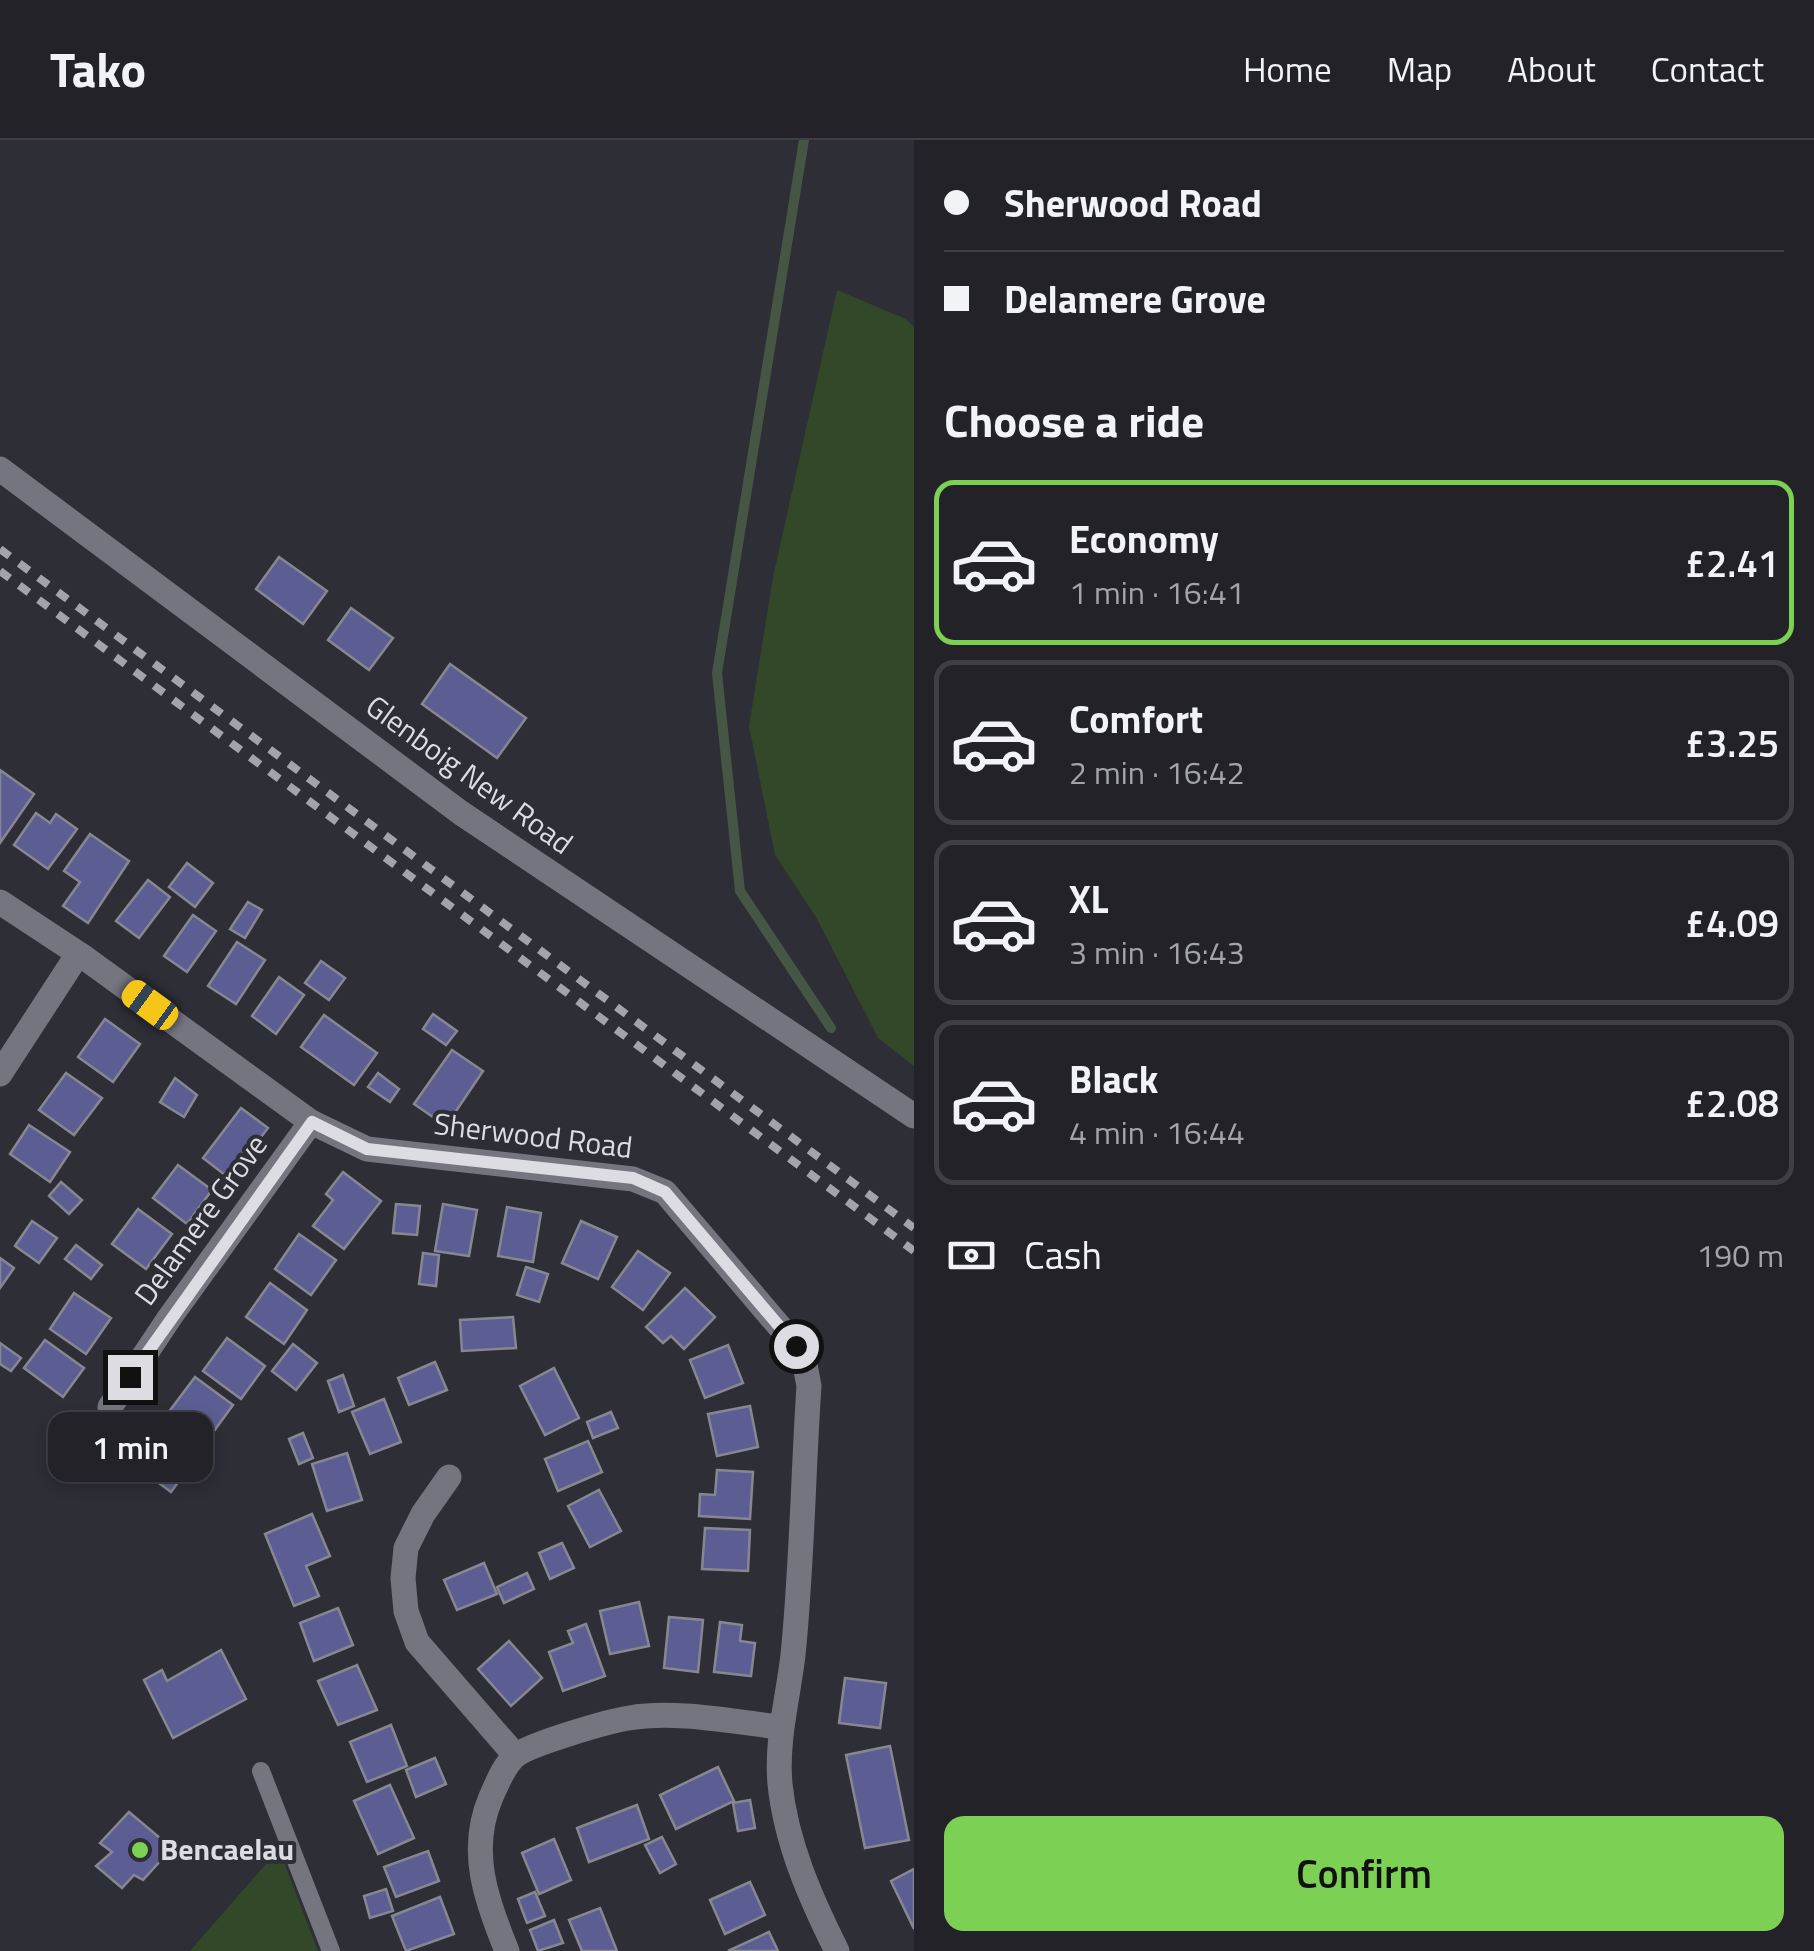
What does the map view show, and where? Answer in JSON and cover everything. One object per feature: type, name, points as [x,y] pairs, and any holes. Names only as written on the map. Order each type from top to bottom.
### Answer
[{"type":"street","name":"Glenboig New Road","points":[[0,469],[460,813],[914,1116]]},
{"type":"street","name":"Sherwood Road","points":[[0,902],[312,1122],[367,1149],[633,1178],[665,1192],[796,1346],[809,1386],[792,1656],[781,1728],[780,1784],[791,1838],[810,1897],[837,1951]]},
{"type":"street","points":[[0,1074],[78,954]]},
{"type":"street","name":"Delamere Grove","points":[[110,1407],[170,1317],[312,1122]]},
{"type":"street","points":[[449,1477],[423,1514],[406,1548],[406,1610],[417,1642],[515,1755]]},
{"type":"street","points":[[507,1951],[488,1906],[478,1857],[484,1814],[498,1780],[515,1755],[630,1718],[677,1716],[781,1728]]},
{"type":"lane","points":[[261,1771],[332,1951]]},
{"type":"green space","points":[[837,290],[906,319],[914,327],[914,1066],[878,1038],[816,917],[775,855],[749,726],[773,577]]},
{"type":"green space","points":[[279,1849],[318,1951],[190,1951]]},
{"type":"building","points":[[279,557],[327,591],[303,624],[256,589]]},
{"type":"building","points":[[351,608],[393,638],[369,670],[328,640]]},
{"type":"building","points":[[450,664],[526,718],[497,758],[422,704]]},
{"type":"building","points":[[0,770],[34,794],[0,843]]},
{"type":"building","points":[[36,813],[50,823],[56,814],[77,829],[48,869],[14,845]]},
{"type":"building","points":[[90,834],[129,861],[88,923],[63,906],[80,882],[64,871]]},
{"type":"building","points":[[187,863],[213,883],[195,907],[169,887]]},
{"type":"building","points":[[148,880],[170,897],[139,938],[116,921]]},
{"type":"building","points":[[248,902],[262,910],[245,938],[230,929]]},
{"type":"building","points":[[193,915],[216,931],[187,972],[164,956]]},
{"type":"building","points":[[237,942],[265,960],[236,1004],[208,986]]},
{"type":"building","points":[[321,961],[345,978],[329,1000],[305,983]]},
{"type":"building","points":[[279,977],[304,995],[276,1034],[252,1016]]},
{"type":"building","points":[[433,1014],[457,1031],[446,1045],[423,1029]]},
{"type":"building","points":[[324,1015],[377,1053],[354,1085],[301,1047]]},
{"type":"building","points":[[105,1019],[140,1044],[113,1082],[78,1057]]},
{"type":"building","points":[[452,1050],[483,1071],[446,1126],[414,1104]]},
{"type":"building","points":[[66,1073],[102,1098],[74,1135],[39,1110]]},
{"type":"building","points":[[378,1073],[399,1089],[390,1102],[368,1087]]},
{"type":"building","points":[[175,1078],[197,1095],[184,1117],[160,1102]]},
{"type":"building","points":[[241,1108],[268,1128],[229,1178],[203,1158]]},
{"type":"building","points":[[29,1125],[70,1152],[50,1182],[10,1154]]},
{"type":"building","points":[[178,1165],[212,1190],[187,1224],[153,1198]]},
{"type":"building","points":[[343,1172],[381,1201],[344,1249],[313,1226],[333,1200],[326,1194]]},
{"type":"building","points":[[61,1182],[82,1200],[69,1214],[49,1196]]},
{"type":"building","points":[[396,1204],[420,1206],[417,1235],[393,1233]]},
{"type":"building","points":[[443,1204],[477,1210],[469,1256],[435,1251]]},
{"type":"building","points":[[507,1207],[541,1213],[533,1262],[498,1256]]},
{"type":"building","points":[[138,1209],[172,1234],[146,1269],[112,1244]]},
{"type":"building","points":[[32,1221],[57,1238],[39,1263],[15,1246]]},
{"type":"building","points":[[581,1221],[617,1237],[598,1279],[562,1263]]},
{"type":"building","points":[[299,1234],[336,1260],[311,1295],[275,1269]]},
{"type":"building","points":[[76,1245],[102,1265],[91,1279],[65,1259]]},
{"type":"building","points":[[638,1251],[670,1273],[643,1310],[612,1287]]},
{"type":"building","points":[[423,1253],[439,1255],[436,1286],[419,1284]]},
{"type":"building","points":[[0,1258],[14,1268],[0,1288]]},
{"type":"building","points":[[526,1267],[548,1274],[539,1302],[517,1295]]},
{"type":"building","points":[[270,1283],[307,1310],[284,1344],[246,1317]]},
{"type":"building","points":[[685,1288],[715,1317],[684,1349],[671,1336],[663,1343],[646,1327]]},
{"type":"building","points":[[74,1293],[111,1318],[86,1354],[50,1329]]},
{"type":"building","points":[[513,1317],[516,1348],[462,1351],[460,1320]]},
{"type":"building","points":[[227,1338],[265,1366],[241,1399],[203,1371]]},
{"type":"building","points":[[45,1340],[84,1368],[63,1397],[24,1368]]},
{"type":"building","points":[[0,1343],[21,1358],[11,1371],[0,1364]]},
{"type":"building","points":[[293,1344],[317,1363],[296,1390],[272,1371]]},
{"type":"building","points":[[728,1345],[743,1383],[705,1398],[690,1360]]},
{"type":"building","points":[[435,1362],[447,1390],[409,1405],[398,1378]]},
{"type":"building","points":[[554,1368],[579,1418],[545,1435],[520,1386]]},
{"type":"building","points":[[343,1375],[354,1406],[339,1412],[328,1381]]},
{"type":"building","points":[[195,1377],[233,1405],[206,1442],[168,1413]]},
{"type":"building","points":[[384,1399],[401,1442],[370,1454],[352,1412]]},
{"type":"building","points":[[750,1406],[758,1447],[717,1456],[708,1414]]},
{"type":"building","points":[[611,1412],[618,1428],[593,1438],[587,1422]]},
{"type":"building","points":[[163,1423],[202,1450],[171,1492],[133,1464]]},
{"type":"building","points":[[303,1433],[313,1458],[299,1464],[289,1439]]},
{"type":"building","points":[[588,1441],[602,1472],[558,1491],[545,1459]]},
{"type":"building","points":[[347,1453],[362,1500],[327,1511],[312,1464]]},
{"type":"building","points":[[717,1470],[753,1472],[750,1519],[699,1516],[700,1494],[715,1495]]},
{"type":"building","points":[[599,1490],[621,1531],[590,1547],[568,1506]]},
{"type":"building","points":[[312,1514],[330,1556],[306,1566],[319,1596],[294,1606],[265,1534]]},
{"type":"building","points":[[705,1528],[750,1530],[748,1571],[702,1569]]},
{"type":"building","points":[[562,1543],[574,1568],[550,1579],[539,1553]]},
{"type":"building","points":[[484,1563],[497,1594],[457,1610],[444,1580]]},
{"type":"building","points":[[527,1573],[534,1589],[504,1603],[497,1587]]},
{"type":"building","points":[[639,1602],[649,1646],[610,1654],[600,1611]]},
{"type":"building","points":[[338,1608],[353,1645],[314,1661],[300,1623]]},
{"type":"building","points":[[669,1617],[703,1620],[698,1672],[664,1668]]},
{"type":"building","points":[[720,1622],[742,1625],[740,1641],[755,1643],[751,1676],[714,1672]]},
{"type":"building","points":[[586,1624],[605,1676],[563,1691],[549,1652],[573,1643],[568,1631]]},
{"type":"building","points":[[509,1641],[542,1678],[511,1706],[478,1669]]},
{"type":"building","points":[[221,1650],[246,1699],[173,1738],[144,1680],[162,1670],[167,1681]]},
{"type":"building","points":[[357,1665],[377,1710],[338,1725],[318,1681]]},
{"type":"building","points":[[845,1678],[886,1683],[880,1728],[839,1723]]},
{"type":"building","points":[[391,1725],[407,1766],[367,1782],[350,1742]]},
{"type":"building","points":[[890,1746],[909,1840],[865,1848],[846,1755]]},
{"type":"building","points":[[435,1758],[446,1784],[416,1797],[406,1770]]},
{"type":"building","points":[[718,1767],[734,1801],[676,1829],[660,1795]]},
{"type":"building","points":[[390,1785],[414,1838],[378,1854],[354,1801]]},
{"type":"building","points":[[750,1800],[755,1828],[738,1831],[733,1803]]},
{"type":"building","points":[[637,1805],[649,1839],[589,1862],[577,1828]]},
{"type":"building","name":"Bencaelau","points":[[129,1812],[172,1848],[143,1880],[134,1875],[122,1888],[96,1866],[112,1852],[100,1843]]},
{"type":"building","points":[[662,1837],[676,1864],[660,1873],[645,1845]]},
{"type":"building","points":[[554,1839],[571,1880],[539,1894],[522,1853]]},
{"type":"building","points":[[428,1851],[439,1881],[396,1897],[384,1867]]},
{"type":"building","points":[[914,1869],[914,1929],[891,1881]]},
{"type":"building","points":[[750,1882],[765,1915],[725,1934],[710,1900]]},
{"type":"building","points":[[386,1889],[393,1911],[370,1918],[364,1896]]},
{"type":"building","points":[[535,1892],[545,1916],[527,1923],[518,1899]]},
{"type":"building","points":[[440,1897],[454,1934],[406,1951],[392,1916]]},
{"type":"building","points":[[600,1908],[617,1951],[582,1951],[569,1920]]},
{"type":"building","points":[[554,1920],[563,1943],[538,1951],[530,1930]]},
{"type":"building","points":[[769,1932],[778,1951],[728,1951]]},
{"type":"waterway","points":[[804,140],[717,673],[740,891],[831,1028]]},
{"type":"railway","points":[[0,549],[914,1228]]},
{"type":"railway","points":[[0,571],[914,1251]]},
{"type":"place","name":"Bencaelau","points":[[140,1850]]},
{"type":"route","points":[[130,1377],[312,1122],[367,1149],[633,1178],[648,1184],[665,1192],[796,1346]]}]
